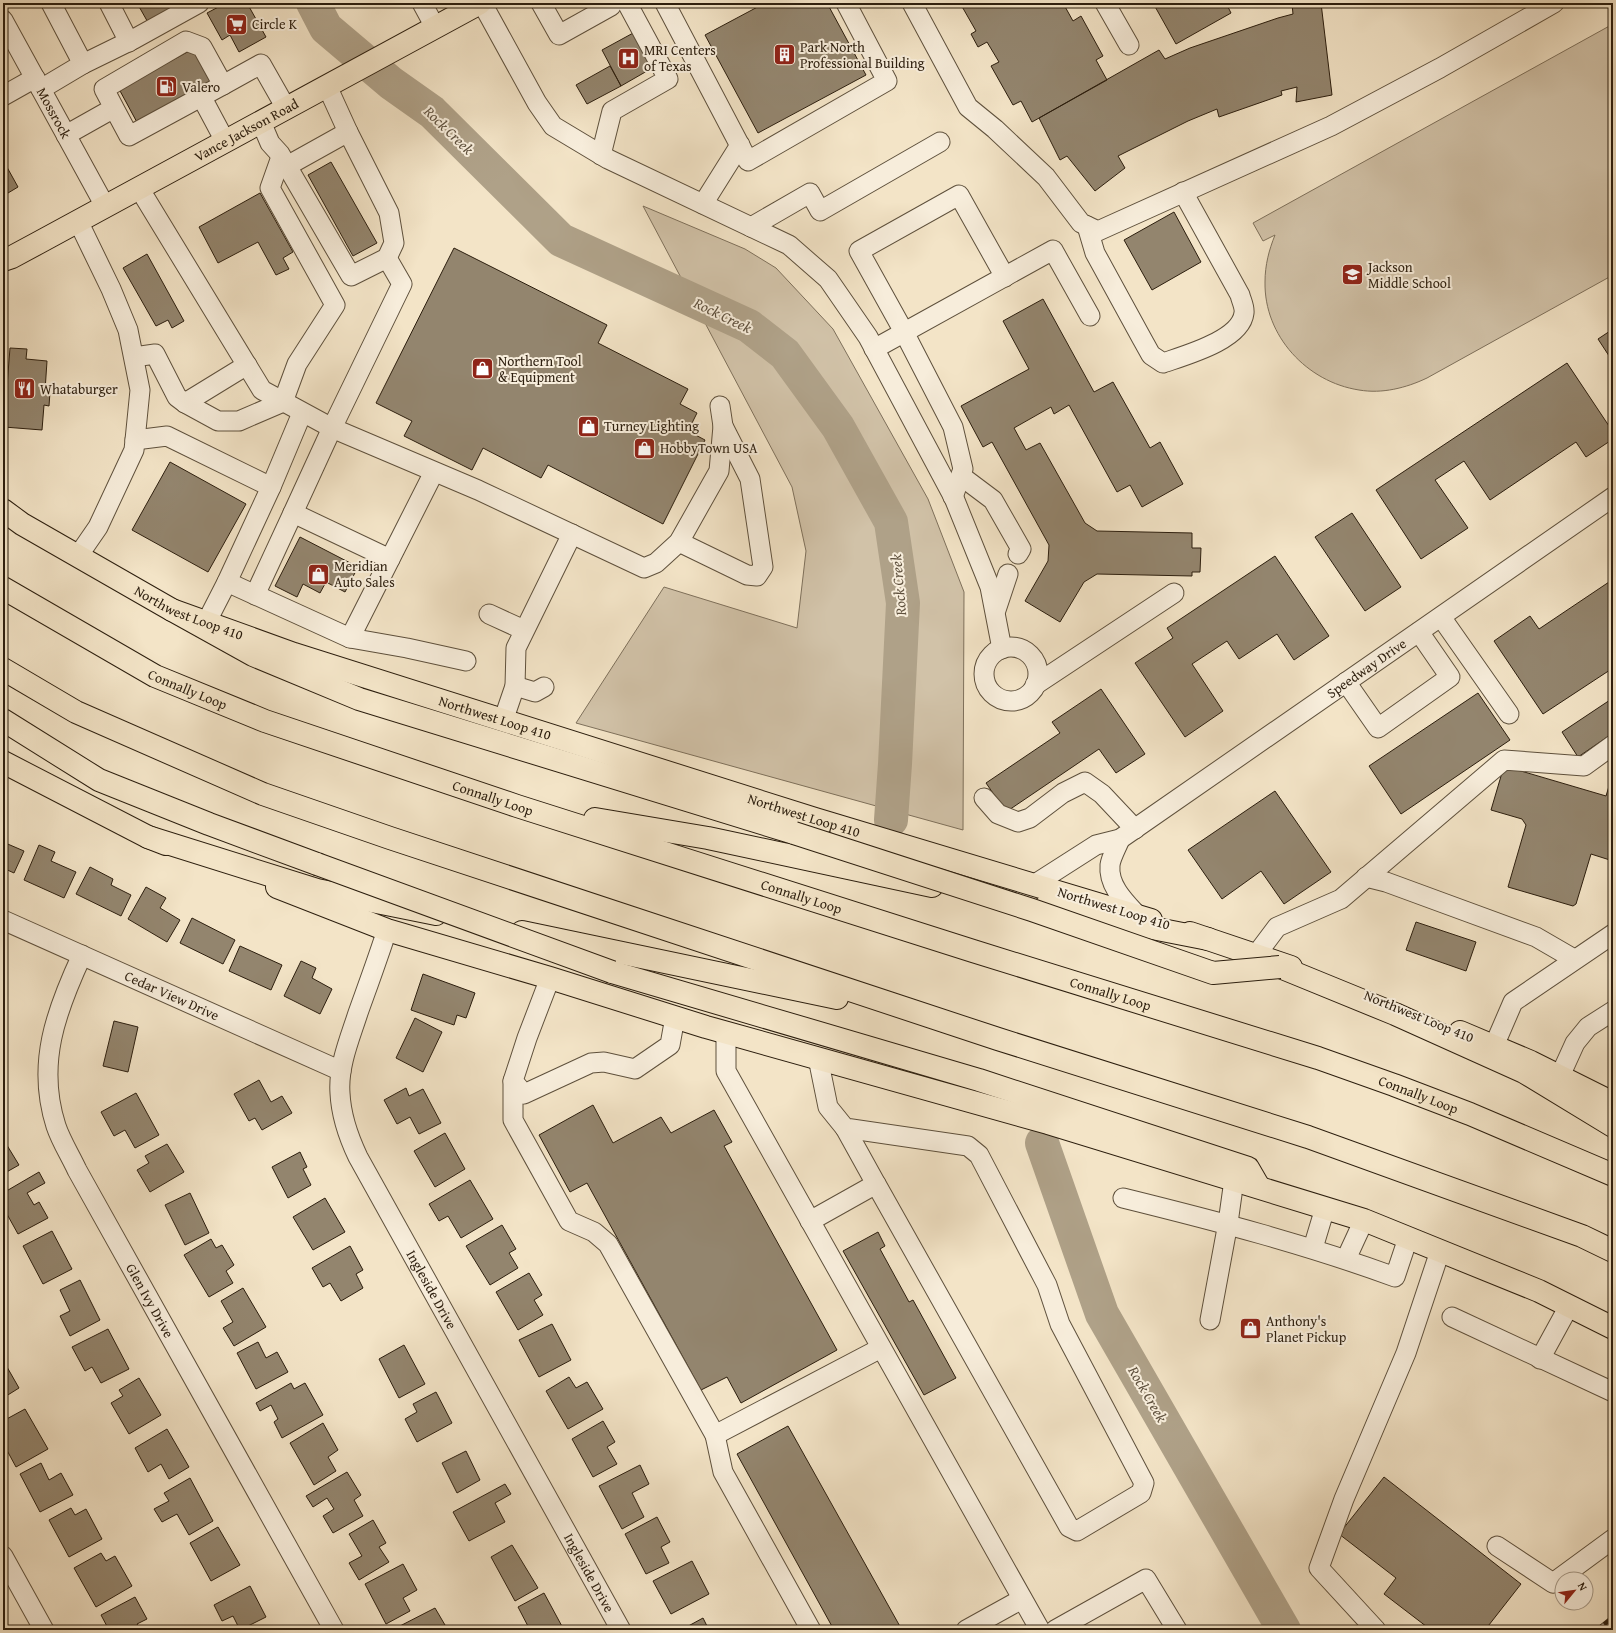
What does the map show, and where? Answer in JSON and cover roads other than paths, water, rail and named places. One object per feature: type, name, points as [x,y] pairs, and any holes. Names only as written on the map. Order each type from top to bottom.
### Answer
[{"type":"main road","name":"Vance Jackson Road","points":[[5,258],[78,221],[481,3]]},
{"type":"main road","name":"Northwest Loop 410","points":[[3,510],[22,524],[172,610],[206,623],[329,666],[815,819],[1138,916],[1256,955],[1428,1018],[1531,1062],[1613,1103]]},
{"type":"main road","name":"Connally Loop","points":[[3,588],[155,676],[265,721],[517,806],[965,949],[1318,1058],[1470,1114],[1613,1175]]},
{"type":"main road","points":[[172,610],[253,655],[360,699],[794,833],[1032,910],[1213,973],[1280,967],[1395,1014],[1524,1072],[1613,1126]]},
{"type":"main road","points":[[3,668],[76,712],[264,794],[406,843],[945,1021],[1308,1137],[1582,1236],[1613,1251]]},
{"type":"main road","points":[[3,720],[99,780],[209,824],[612,972],[965,1075],[1248,1168],[1258,1188]]},
{"type":"main road","points":[[3,762],[148,837],[387,930],[550,978],[726,1033],[1048,1123],[1364,1220],[1539,1291],[1613,1328]]},
{"type":"main road","points":[[517,806],[708,838],[901,879],[1208,939]]},
{"type":"main road","points":[[148,837],[316,890],[945,1021]]},
{"type":"street","points":[[109,3],[129,42]]},
{"type":"street","points":[[3,96],[83,64],[129,42],[199,3]]},
{"type":"street","points":[[422,3],[432,29]]},
{"type":"street","points":[[481,3],[537,102],[553,126],[601,155],[789,245],[828,278],[874,349],[953,497],[990,586],[1002,649]]},
{"type":"street","points":[[541,3],[559,35],[616,4],[668,79],[612,111],[601,155]]},
{"type":"street","points":[[665,3],[748,161],[887,81],[846,3]]},
{"type":"street","points":[[912,3],[968,107],[995,129],[1046,177],[1081,223],[1098,231],[1331,126],[1440,68],[1554,3]]},
{"type":"street","points":[[1105,3],[1129,45]]},
{"type":"street","points":[[52,4],[83,64]]},
{"type":"street","name":"Mossrock","points":[[3,20],[105,206]]},
{"type":"street","points":[[223,84],[202,47],[186,41],[104,89],[129,136],[261,64],[286,108]]},
{"type":"street","points":[[134,357],[155,354],[177,397],[218,421],[239,421],[283,402],[297,364],[335,305],[351,276],[388,258],[394,243],[389,213],[348,132],[328,86]]},
{"type":"street","points":[[201,96],[225,141]]},
{"type":"street","points":[[66,135],[114,108]]},
{"type":"street","points":[[261,122],[270,143],[284,162],[351,276]]},
{"type":"street","points":[[335,305],[270,188],[284,162],[348,132]]},
{"type":"street","points":[[751,227],[810,193],[820,211],[940,142]]},
{"type":"street","points":[[703,204],[740,145]]},
{"type":"street","points":[[139,188],[262,390],[332,428],[434,472],[644,568],[656,563],[679,542],[719,471],[723,426],[720,406]]},
{"type":"street","points":[[1087,226],[1095,253],[1141,338],[1151,355],[1163,363],[1226,337],[1239,326],[1244,312],[1240,295],[1184,192]]},
{"type":"street","points":[[953,497],[963,469],[953,426],[904,332],[859,251],[959,195],[1005,277]]},
{"type":"street","points":[[78,221],[112,289],[128,330],[140,390],[134,450],[98,527],[78,556]]},
{"type":"street","points":[[874,349],[1053,250],[1090,316]]},
{"type":"street","points":[[255,595],[332,428],[402,284],[388,258]]},
{"type":"street","points":[[185,403],[247,365]]},
{"type":"street","points":[[206,623],[227,582],[271,487],[302,413]]},
{"type":"street","points":[[679,542],[747,575],[757,576],[763,566],[750,479],[723,426]]},
{"type":"street","points":[[135,440],[167,436],[271,487]]},
{"type":"street","points":[[350,638],[434,472]]},
{"type":"street","points":[[961,476],[993,500],[1021,549],[1018,554]]},
{"type":"street","name":"Speedway Drive","points":[[1035,884],[1096,845],[1127,834],[1613,497]]},
{"type":"street","points":[[293,513],[390,559]]},
{"type":"street","points":[[503,721],[515,686],[516,648],[572,534]]},
{"type":"street","points":[[995,613],[1008,574]]},
{"type":"street","points":[[227,582],[350,638],[407,648],[466,661]]},
{"type":"street","points":[[1035,685],[1174,593]]},
{"type":"street","points":[[489,614],[524,630]]},
{"type":"street","points":[[1441,617],[1509,714]]},
{"type":"street","points":[[1346,682],[1378,728],[1450,677],[1419,632]]},
{"type":"street","points":[[1011,647],[1019,649],[1027,653],[1037,668],[1035,685],[1030,693],[1023,698],[1015,701],[1006,701],[998,698],[986,685],[984,667],[988,659],[994,653],[1011,647]]},
{"type":"street","points":[[515,686],[535,692],[544,687]]},
{"type":"street","points":[[1256,955],[1277,927],[1340,899],[1504,760],[1584,766],[1613,745]]},
{"type":"street","points":[[984,798],[998,814],[1018,822],[1030,818],[1063,793],[1085,782],[1102,794],[1127,834],[1110,865],[1111,878],[1119,894],[1138,916]]},
{"type":"street","points":[[1366,877],[1393,885],[1536,938],[1574,959]]},
{"type":"street","name":"Cedar View Drive","points":[[3,920],[341,1071]]},
{"type":"street","name":"Ingleside Drive","points":[[387,930],[348,1044],[341,1071],[340,1091],[342,1114],[348,1135],[358,1157],[621,1630]]},
{"type":"street","points":[[1494,1046],[1513,1002],[1574,959],[1613,934]]},
{"type":"street","name":"Glen Ivy Drive","points":[[82,955],[65,993],[54,1027],[47,1068],[48,1096],[56,1127],[85,1184],[334,1630]]},
{"type":"street","points":[[550,978],[527,1038],[514,1081],[513,1120],[569,1221],[594,1232],[608,1244],[715,1435],[723,1472],[811,1630]]},
{"type":"street","points":[[1560,1076],[1575,1043],[1588,1027],[1613,1011]]},
{"type":"street","points":[[514,1081],[524,1094],[591,1063],[604,1062],[635,1069],[670,1045],[675,1017]]},
{"type":"street","points":[[726,1033],[726,1071],[1040,1630]]},
{"type":"street","points":[[818,1058],[828,1107],[845,1128],[1069,1527],[1077,1531],[1141,1493],[1144,1483],[1060,1324],[1047,1285],[979,1155],[968,1146],[845,1128]]},
{"type":"street","points":[[1210,1320],[1228,1224],[1234,1180]]},
{"type":"street","points":[[810,1221],[876,1184]]},
{"type":"street","points":[[1123,1198],[1228,1224],[1313,1248],[1395,1277],[1408,1238]]},
{"type":"street","points":[[1313,1248],[1325,1208]]},
{"type":"street","points":[[1346,1259],[1364,1220]]},
{"type":"street","points":[[1376,1630],[1319,1568],[1344,1499],[1406,1353],[1440,1251]]},
{"type":"street","points":[[1540,1358],[1569,1306]]},
{"type":"street","points":[[1452,1317],[1613,1392]]},
{"type":"street","points":[[715,1435],[881,1348]]},
{"type":"street","points":[[1497,1546],[1553,1583],[1613,1539]]},
{"type":"street","points":[[3,1556],[44,1630]]},
{"type":"street","points":[[1055,1630],[1146,1579],[1177,1630]]},
{"type":"street","points":[[966,1630],[1022,1599]]},
{"type":"waterway","name":"Rock Creek","points":[[313,3],[326,28],[391,83],[432,112],[561,240],[749,326],[785,354],[838,427],[891,522],[903,603],[891,820]]},
{"type":"waterway","name":"Rock Creek","points":[[1042,1143],[1102,1314],[1284,1630]]},
{"type":"railway","points":[[1597,1630],[1613,1617]]},
{"type":"place","name":"Circle K","points":[[236,24]]},
{"type":"place","name":"Park North Professional Building","points":[[785,55]]},
{"type":"place","name":"MRI Centers of Texas","points":[[628,58]]},
{"type":"place","name":"Valero","points":[[166,87]]},
{"type":"place","name":"Jackson Middle School","points":[[1352,275]]},
{"type":"place","name":"Northern Tool & Equipment","points":[[482,369]]},
{"type":"place","name":"Whataburger","points":[[24,389]]},
{"type":"place","name":"Turney Lighting","points":[[589,426]]},
{"type":"place","name":"HobbyTown USA","points":[[645,448]]},
{"type":"place","name":"Meridian Auto Sales","points":[[318,574]]},
{"type":"place","name":"Anthony's Planet Pickup","points":[[1250,1329]]}]
